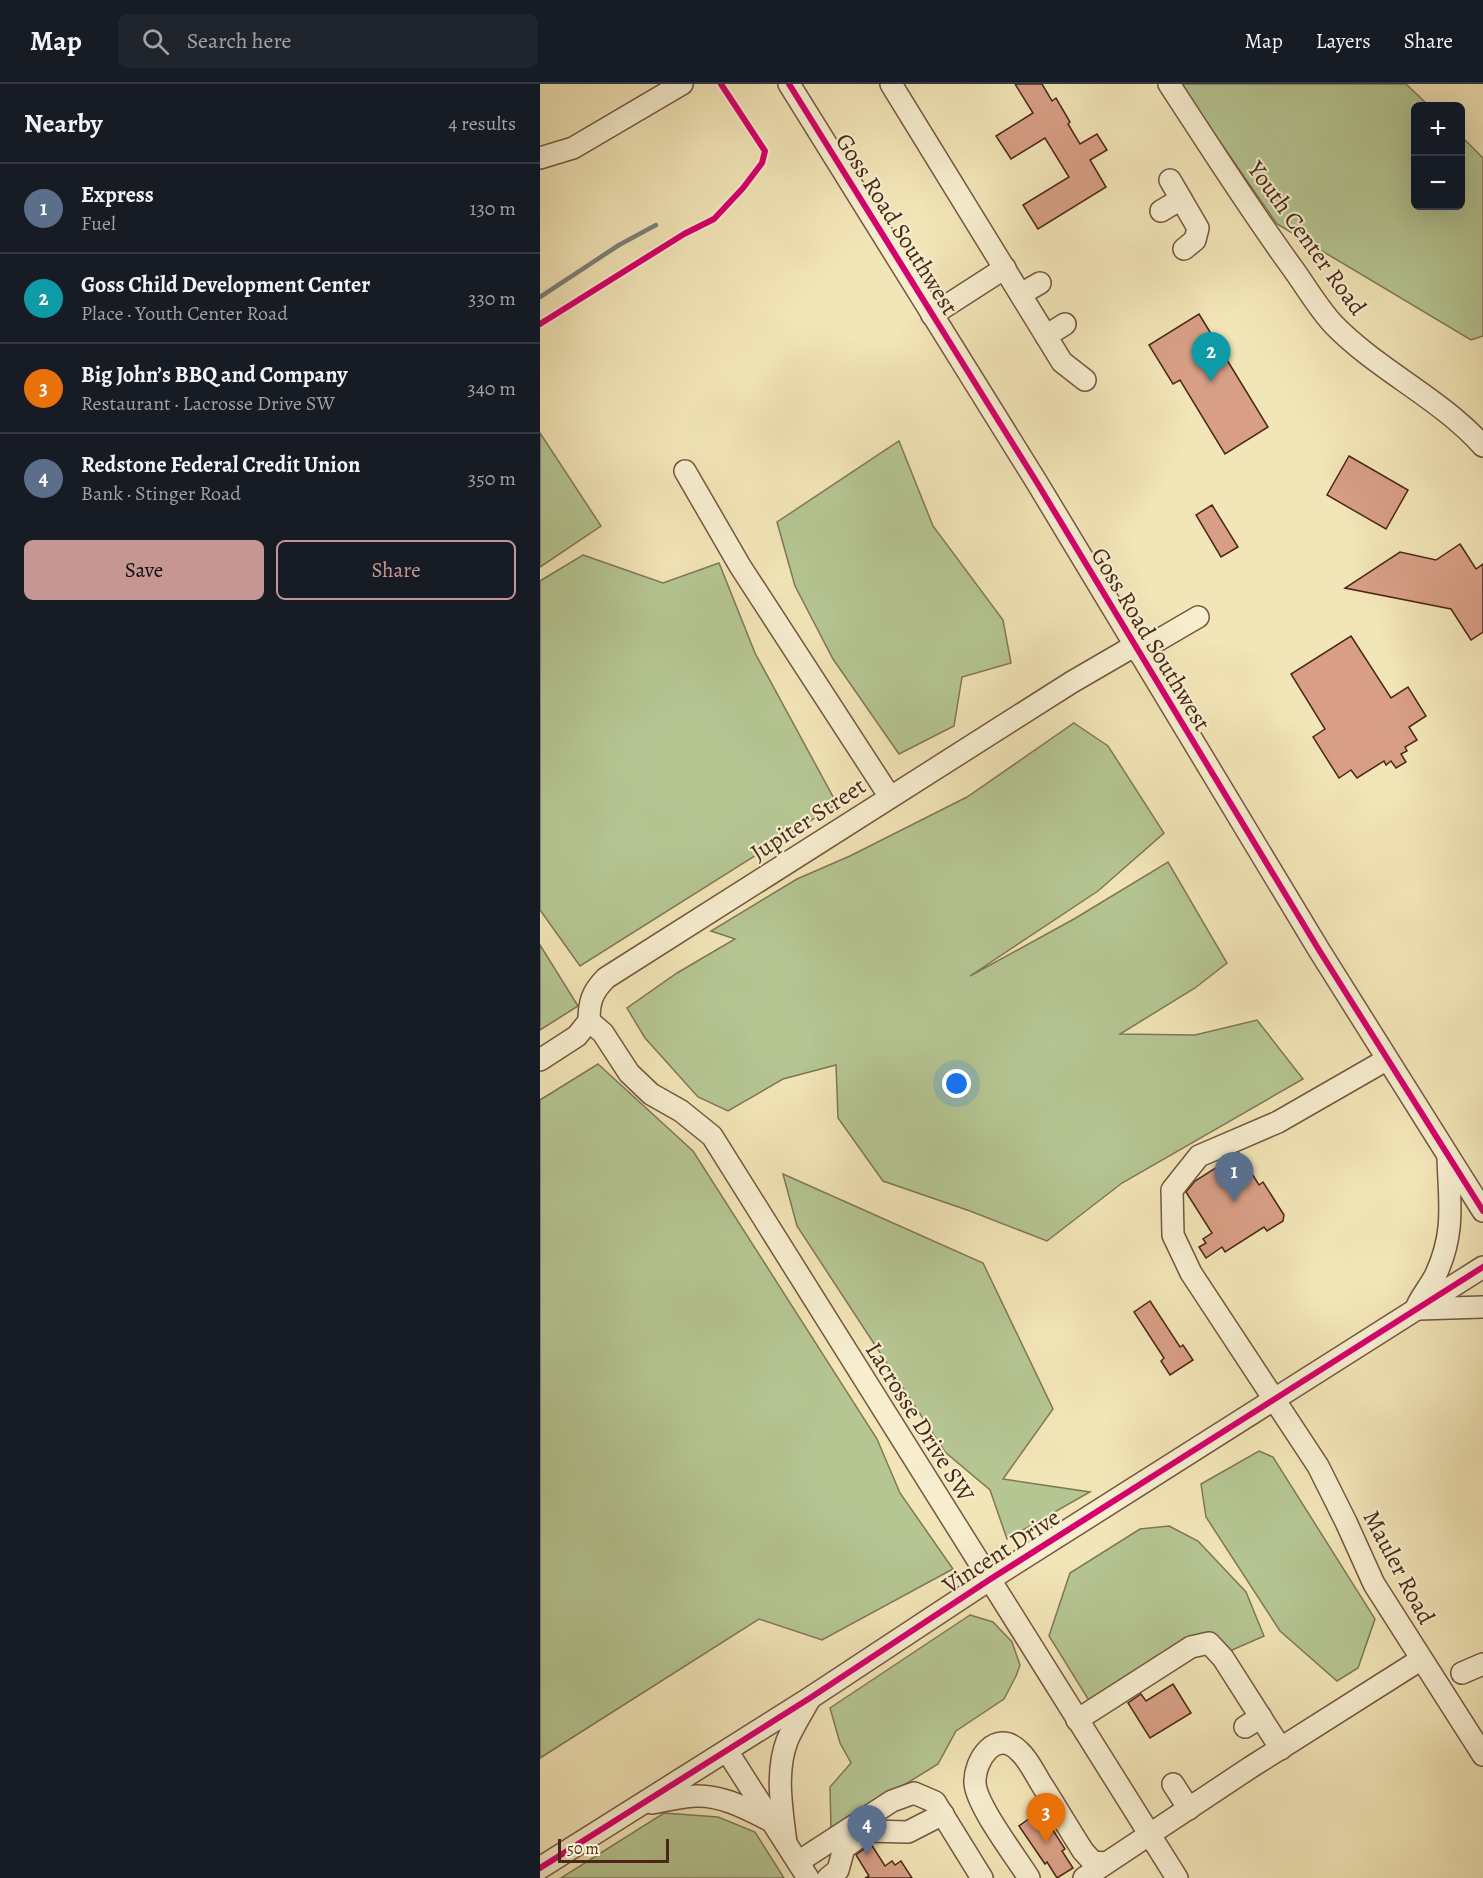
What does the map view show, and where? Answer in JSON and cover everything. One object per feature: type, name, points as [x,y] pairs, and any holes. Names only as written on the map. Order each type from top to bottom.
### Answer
[{"type":"street","points":[[540,159],[573,148],[682,84]]},
{"type":"street","name":"Goss Road Southwest","points":[[789,84],[1036,481],[1386,1060],[1483,1211]]},
{"type":"street","points":[[891,84],[1062,362],[1085,380]]},
{"type":"street","name":"Youth Center Road","points":[[1169,84],[1262,226],[1333,324],[1383,368],[1442,409],[1483,446]]},
{"type":"street","points":[[1170,180],[1198,228],[1195,240],[1185,249]]},
{"type":"street","points":[[1161,211],[1181,199]]},
{"type":"street","points":[[932,315],[1005,268]]},
{"type":"street","points":[[1021,294],[1040,283]]},
{"type":"street","points":[[1046,336],[1065,324]]},
{"type":"street","points":[[685,471],[740,566],[890,797]]},
{"type":"street","name":"Jupiter Street","points":[[589,1021],[589,1003],[596,988],[606,978],[1071,682],[1198,617]]},
{"type":"street","points":[[540,1060],[577,1036],[589,1021]]},
{"type":"street","name":"Lacrosse Drive SW","points":[[589,1021],[603,1033],[629,1073],[651,1094],[698,1123],[712,1136],[1177,1878]]},
{"type":"street","name":"Mauler Road","points":[[1386,1060],[1278,1122],[1199,1156],[1172,1190],[1173,1235],[1191,1273],[1318,1466],[1374,1584],[1483,1755]]},
{"type":"street","points":[[1415,1309],[1436,1274],[1448,1238],[1452,1207],[1448,1154]]},
{"type":"street","points":[[1463,1179],[1483,1191]]},
{"type":"street","name":"Vincent Drive","points":[[540,1868],[810,1698],[989,1580],[1483,1268]]},
{"type":"street","points":[[1415,1309],[1483,1306]]},
{"type":"street","points":[[1077,1720],[1191,1647],[1209,1643],[1223,1658],[1253,1722],[1281,1749]]},
{"type":"street","points":[[1084,1878],[1420,1659]]},
{"type":"street","points":[[1462,1673],[1483,1664]]},
{"type":"street","points":[[786,1842],[781,1806],[780,1770],[787,1742],[810,1698]]},
{"type":"street","points":[[1029,1878],[980,1801],[975,1785],[976,1768],[982,1754],[992,1746],[1007,1744],[1019,1750],[1083,1851],[1094,1862],[1106,1863]]},
{"type":"street","points":[[727,1751],[803,1870],[892,1801],[914,1793],[935,1803],[982,1878]]},
{"type":"street","points":[[1173,1784],[1189,1809]]},
{"type":"street","points":[[642,1804],[694,1796],[713,1798],[736,1803],[772,1821]]},
{"type":"street","points":[[828,1878],[837,1870],[844,1848],[868,1831],[909,1832],[943,1814]]},
{"type":"green space","points":[[1180,84],[1406,84],[1425,102],[1411,102],[1411,210],[1465,210],[1465,140],[1483,158],[1483,336],[1471,340],[1277,224]]},
{"type":"green space","points":[[540,433],[601,526],[540,567]]},
{"type":"green space","points":[[899,441],[933,526],[1003,620],[1011,663],[962,677],[954,726],[899,754],[833,659],[795,586],[777,522]]},
{"type":"green space","points":[[583,555],[663,583],[719,563],[755,653],[837,804],[580,966],[540,910],[540,581]]},
{"type":"green space","points":[[1074,723],[1108,746],[1164,833],[1098,891],[970,976],[1074,919],[1168,862],[1227,963],[1195,988],[1120,1034],[1195,1035],[1257,1020],[1303,1079],[1122,1183],[1047,1241],[883,1181],[838,1118],[836,1065],[783,1079],[728,1111],[698,1097],[645,1038],[627,1008],[677,973],[735,939],[711,931],[797,879],[850,856],[967,797]]},
{"type":"green space","points":[[540,945],[578,1006],[540,1030]]},
{"type":"green space","points":[[598,1064],[693,1151],[877,1439],[900,1493],[953,1569],[822,1640],[759,1619],[540,1758],[540,1100]]},
{"type":"green space","points":[[783,1174],[983,1263],[1053,1409],[1003,1479],[1090,1492],[1007,1539],[990,1490],[945,1452],[797,1226]]},
{"type":"green space","points":[[1259,1451],[1273,1457],[1375,1619],[1358,1668],[1337,1681],[1280,1631],[1206,1517],[1201,1484]]},
{"type":"green space","points":[[1169,1526],[1198,1541],[1246,1592],[1264,1636],[1230,1651],[1197,1639],[1093,1707],[1049,1636],[1070,1573],[1140,1529]]},
{"type":"green space","points":[[970,1615],[993,1622],[1012,1642],[1020,1665],[1004,1699],[956,1731],[938,1764],[831,1830],[830,1787],[851,1763],[840,1743],[830,1708]]},
{"type":"green space","points":[[664,1813],[718,1817],[755,1832],[784,1878],[561,1878]]},
{"type":"building","points":[[1015,84],[1042,84],[1052,101],[1056,98],[1080,144],[1097,134],[1107,150],[1090,160],[1106,187],[1038,229],[1023,205],[1069,177],[1045,138],[1011,159],[996,136],[1033,113]]},
{"type":"building","points":[[1199,314],[1268,427],[1225,454],[1180,380],[1173,384],[1149,345]]},
{"type":"building","points":[[1349,456],[1408,490],[1386,529],[1327,495]]},
{"type":"building","points":[[1212,505],[1238,547],[1221,557],[1196,515]]},
{"type":"building","points":[[1460,544],[1476,569],[1483,564],[1483,632],[1471,640],[1451,609],[1345,588],[1400,552],[1436,560]]},
{"type":"building","points":[[1351,636],[1391,698],[1408,687],[1426,716],[1409,727],[1417,740],[1405,747],[1407,751],[1401,754],[1406,762],[1396,768],[1391,761],[1386,765],[1384,761],[1357,778],[1351,770],[1339,778],[1313,737],[1325,729],[1291,674]]},
{"type":"building","points":[[1239,1153],[1259,1185],[1263,1182],[1284,1215],[1283,1221],[1267,1231],[1264,1227],[1225,1252],[1222,1247],[1206,1258],[1199,1247],[1206,1243],[1203,1239],[1212,1233],[1186,1192],[1195,1181]]},
{"type":"building","points":[[1150,1301],[1180,1347],[1183,1345],[1193,1360],[1170,1375],[1161,1361],[1164,1358],[1134,1312]]},
{"type":"building","points":[[1173,1684],[1191,1713],[1150,1738],[1128,1703],[1141,1694],[1146,1701]]},
{"type":"building","points":[[1030,1818],[1035,1826],[1043,1822],[1048,1829],[1051,1827],[1065,1849],[1062,1851],[1073,1868],[1057,1878],[1019,1826]]},
{"type":"building","points":[[871,1844],[885,1866],[892,1861],[895,1865],[901,1861],[912,1878],[865,1878],[869,1876],[856,1855]]},
{"type":"waterway","points":[[540,297],[619,245],[656,225]]},
{"type":"cycle path","points":[[540,324],[684,234],[714,219],[743,188],[762,163],[765,151],[721,84]]},
{"type":"cycle path","points":[[789,84],[1036,481],[1319,950],[1483,1211]]},
{"type":"cycle path","points":[[540,1868],[1483,1267]]},
{"type":"place","name":"Goss Child Development Center","points":[[1211,382]]},
{"type":"place","name":"Express","points":[[1234,1202]]},
{"type":"place","name":"Big John’s BBQ and Company","points":[[1046,1843]]},
{"type":"place","name":"Redstone Federal Credit Union","points":[[867,1855]]}]
